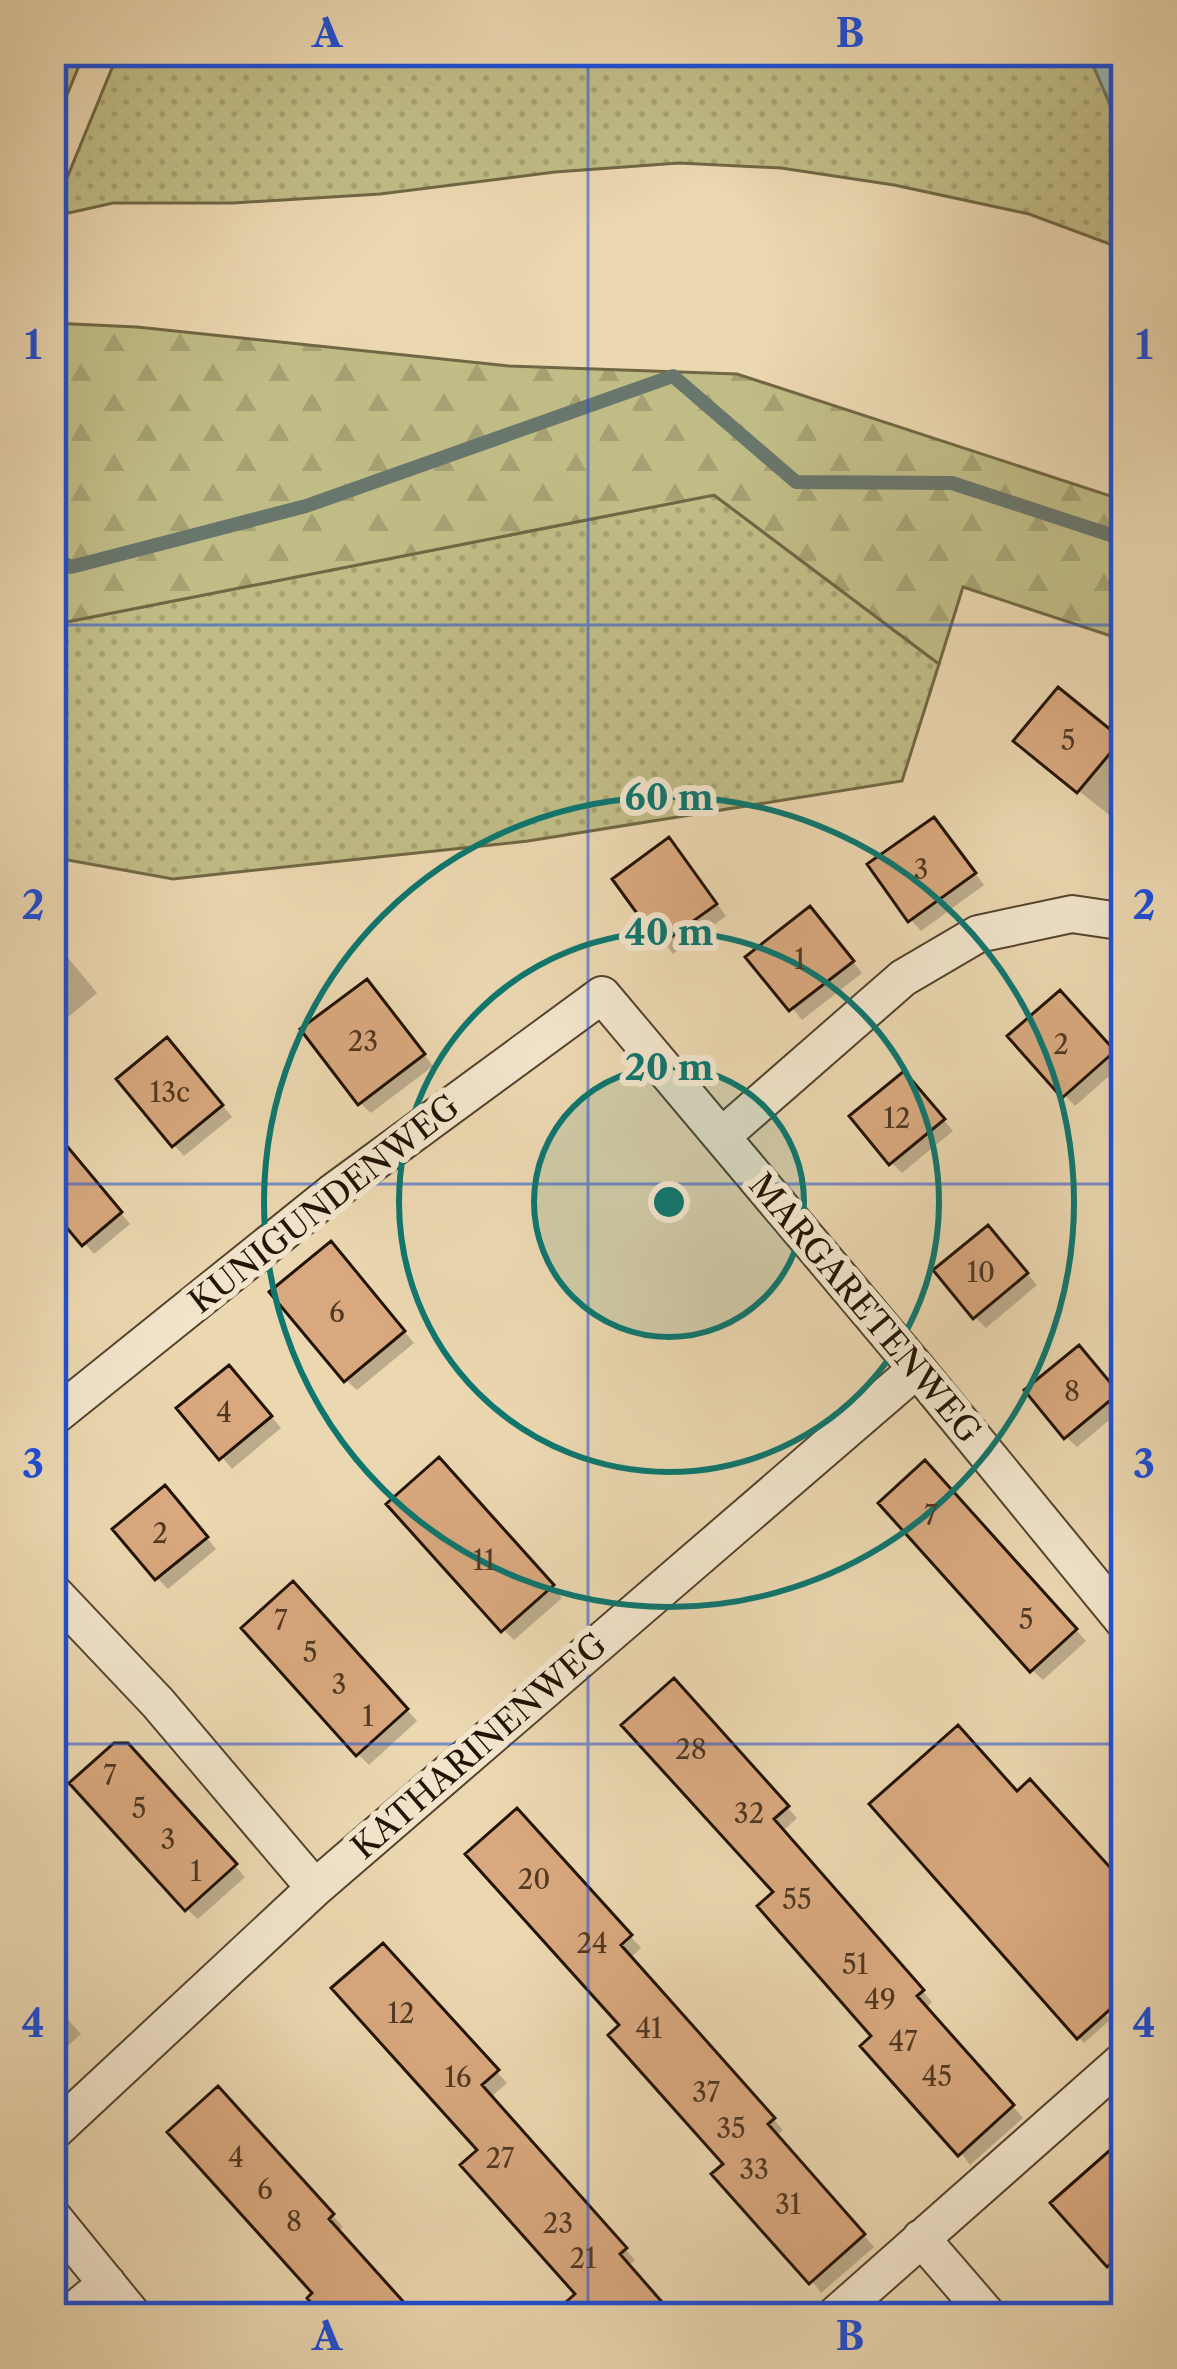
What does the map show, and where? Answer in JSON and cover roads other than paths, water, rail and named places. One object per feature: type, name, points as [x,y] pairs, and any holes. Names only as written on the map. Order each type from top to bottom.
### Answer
[{"type":"street","points":[[722,1136],[903,978],[978,934],[1072,914],[1126,922]]},
{"type":"street","name":"MARGARETENWEG","points":[[602,995],[1126,1624]]},
{"type":"street","name":"KUNIGUNDENWEG","points":[[51,1419],[332,1193],[602,995]]},
{"type":"street","name":"KATHARINENWEG","points":[[51,2134],[315,1888],[917,1369]]},
{"type":"street","points":[[51,1591],[158,1703],[315,1888]]},
{"type":"street","points":[[832,2318],[1126,2058]]},
{"type":"street","points":[[51,2215],[135,2318]]},
{"type":"street","points":[[921,2238],[990,2318]]},
{"type":"street","points":[[65,2318],[107,2283]]},
{"type":"water","points":[[1087,51],[1126,51],[1126,134],[1119,126]]},
{"type":"waterway","points":[[51,557],[71,567],[306,506],[673,376],[796,482],[952,483],[1126,540]]}]
